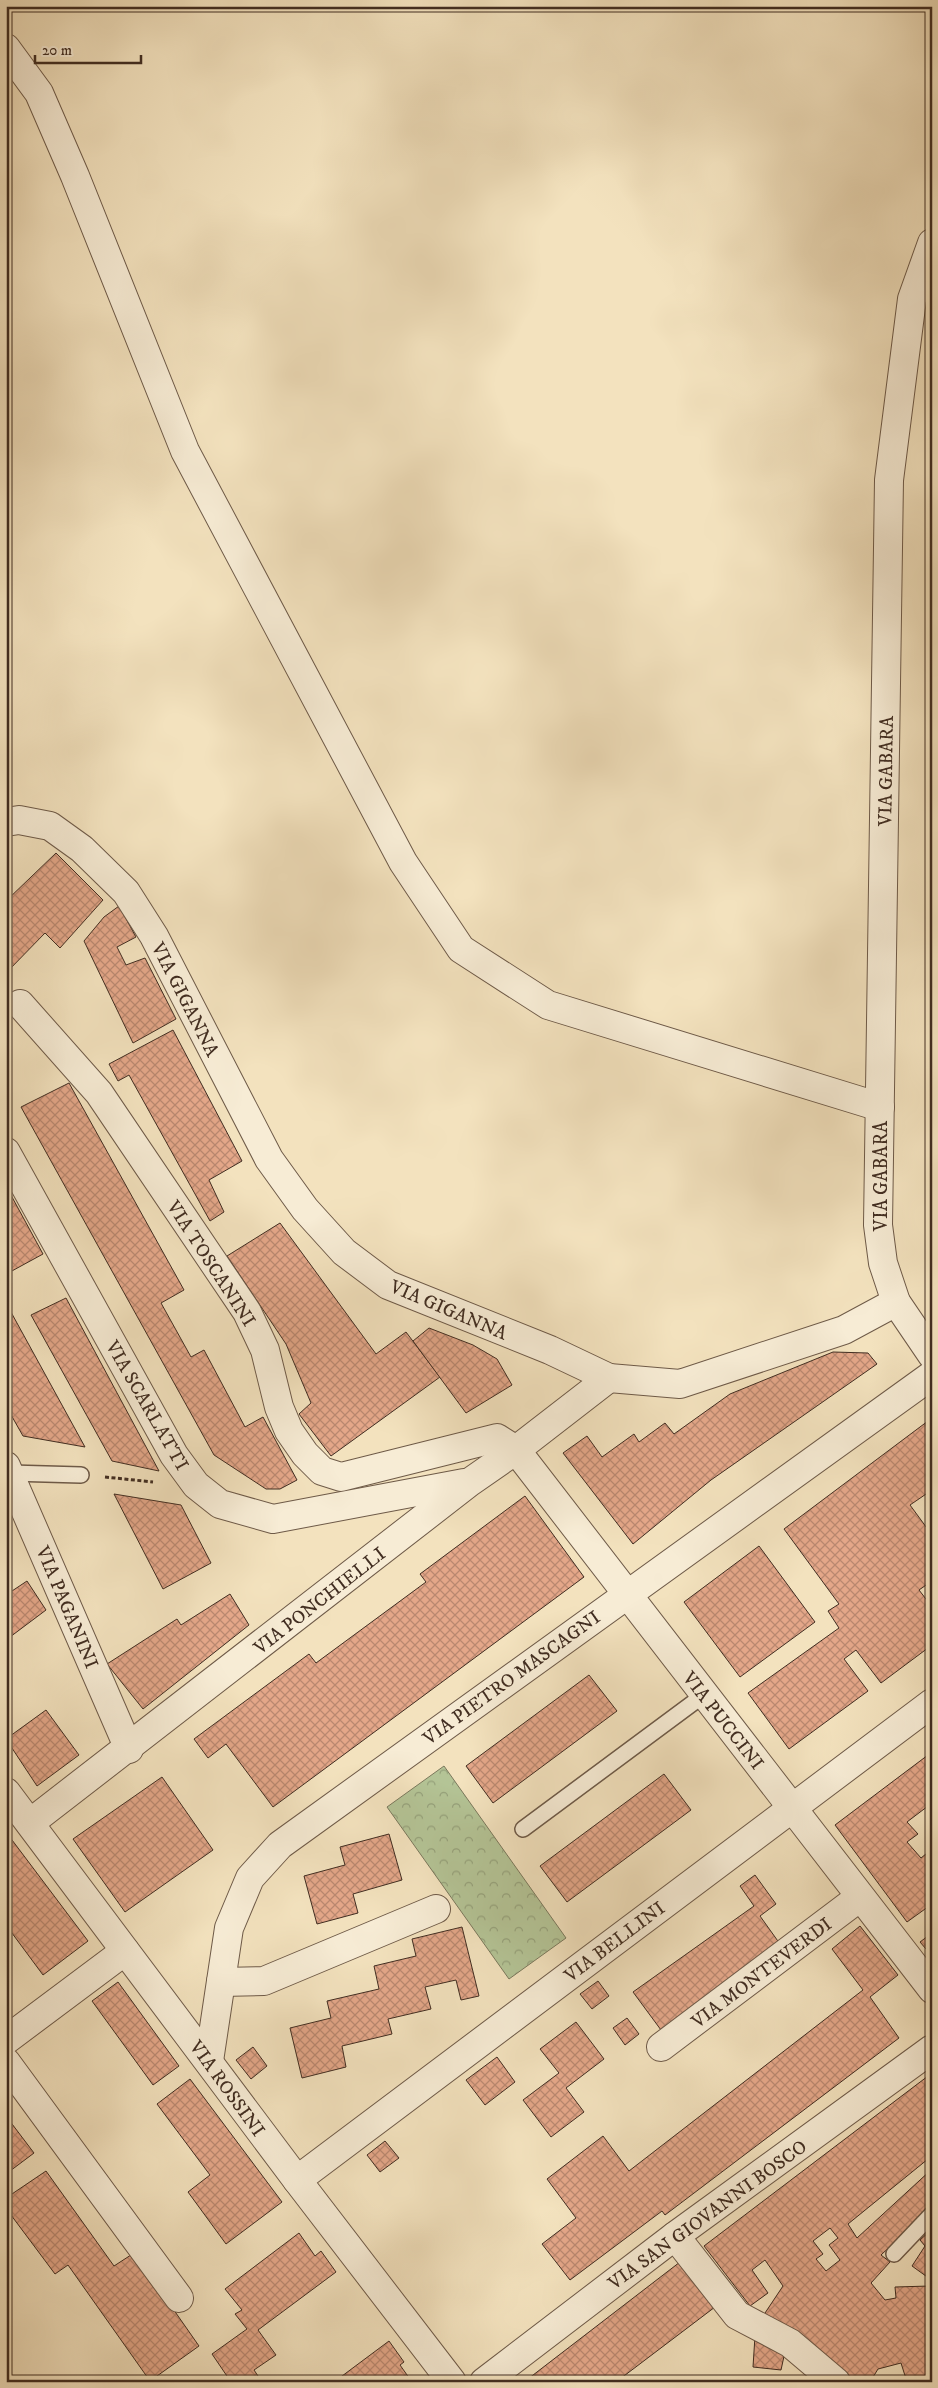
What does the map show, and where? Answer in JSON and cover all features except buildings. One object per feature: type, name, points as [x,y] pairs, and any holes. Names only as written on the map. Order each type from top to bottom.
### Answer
[{"type":"street","points":[[6,48],[39,93],[75,176],[185,451],[403,862],[461,949],[548,1005],[880,1107]]},
{"type":"street","name":"VIA GABARA","points":[[932,243],[912,299],[889,480],[878,1224],[883,1263],[896,1302],[932,1355]]},
{"type":"street","name":"VIA GIGANNA","points":[[6,822],[19,820],[50,826],[82,849],[126,892],[154,936],[270,1159],[305,1209],[344,1252],[388,1285],[550,1350],[609,1378],[680,1384],[844,1330],[896,1302]]},
{"type":"street","name":"VIA TOSCANINI","points":[[20,1004],[98,1093],[247,1312],[265,1350],[279,1407],[289,1432],[305,1454],[322,1471],[341,1477],[497,1438],[516,1450]]},
{"type":"street","name":"VIA SCARLATTI","points":[[6,1152],[174,1455],[196,1485],[220,1504],[272,1519],[330,1510],[470,1482]]},
{"type":"street","name":"VIA PIETRO MASCAGNI","points":[[209,2061],[229,1928],[250,1878],[280,1844],[932,1375]]},
{"type":"street","name":"VIA PONCHIELLI","points":[[30,1824],[129,1749],[470,1482],[516,1450],[609,1378]]},
{"type":"street","name":"VIA PUCCINI","points":[[516,1450],[932,1989]]},
{"type":"street","name":"VIA PAGANINI","points":[[7,1470],[129,1749]]},
{"type":"street","name":"VIA BELLINI","points":[[296,2180],[932,1703]]},
{"type":"street","name":"VIA ROSSINI","points":[[6,1792],[209,2061],[296,2180],[452,2382]]},
{"type":"street","name":"VIA MONTEVERDI","points":[[661,2047],[860,1897]]},
{"type":"street","points":[[221,1982],[264,1981],[436,1909]]},
{"type":"street","points":[[6,2040],[125,1950]]},
{"type":"street","name":"VIA SAN GIOVANNI BOSCO","points":[[484,2382],[675,2236],[932,2049]]},
{"type":"street","points":[[6,2062],[179,2298]]},
{"type":"street","points":[[675,2236],[737,2315],[790,2343],[836,2382]]},
{"type":"lane","points":[[7,1470],[81,1475]]},
{"type":"lane","points":[[522,1829],[705,1694]]},
{"type":"lane","points":[[894,2254],[932,2214]]},
{"type":"path","points":[[81,1475],[196,1485]]},
{"type":"green space","points":[[444,1766],[566,1938],[509,1979],[387,1807]]}]
